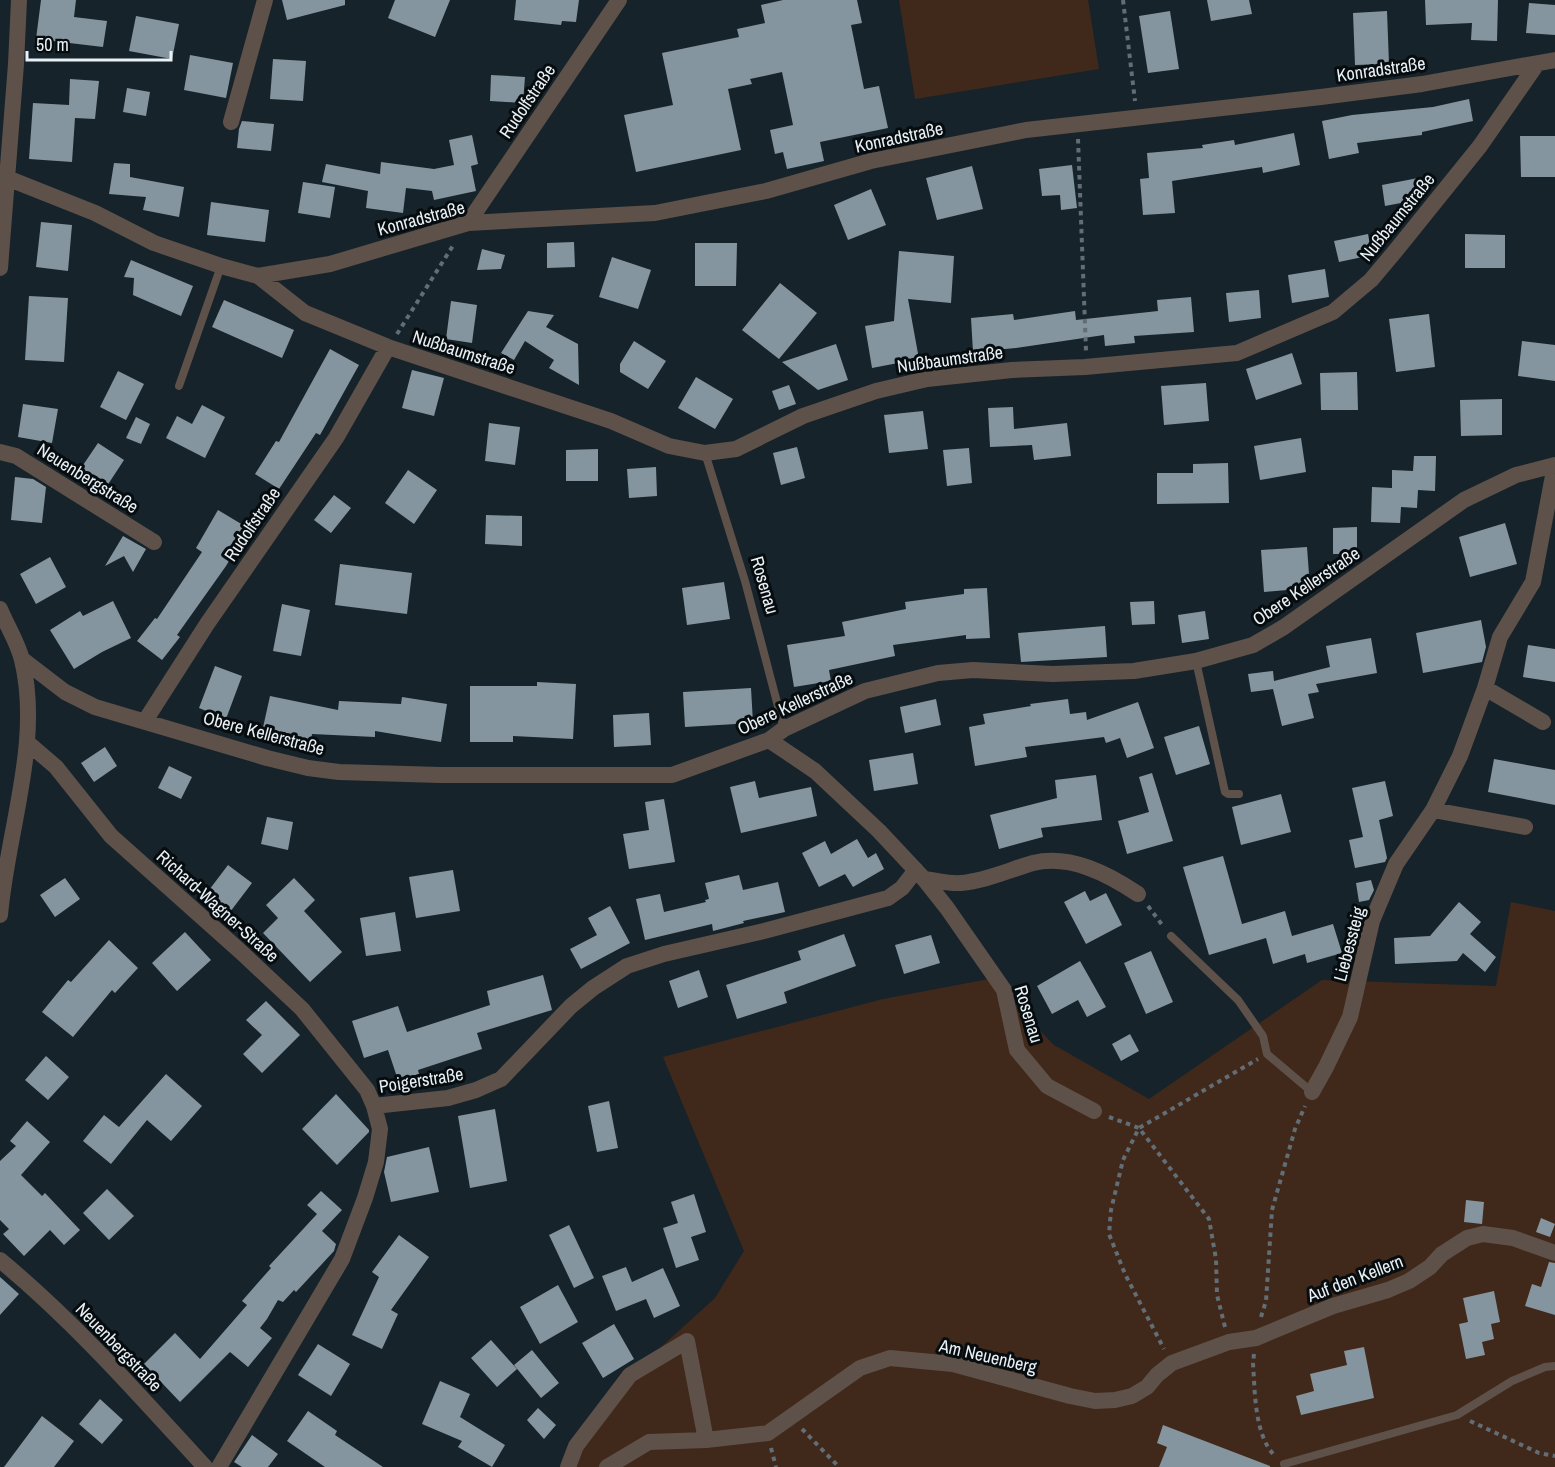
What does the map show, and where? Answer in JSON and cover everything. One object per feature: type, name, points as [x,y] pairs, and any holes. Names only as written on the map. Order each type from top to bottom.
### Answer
[{"type":"street","points":[[0,268],[7,178],[8,63],[19,0]]},
{"type":"street","points":[[231,122],[265,0]]},
{"type":"street","name":"Rudolfstraße","points":[[468,223],[619,0]]},
{"type":"street","name":"Konradstraße","points":[[258,276],[330,264],[468,223],[655,213],[766,191],[872,161],[1026,130],[1422,84],[1555,60]]},
{"type":"street","name":"Nußbaumstraße","points":[[7,178],[95,213],[154,243],[258,276],[305,313],[388,347],[611,421],[669,446],[705,453],[736,449],[803,416],[876,392],[927,379],[1012,370],[1085,367],[1237,353],[1333,312],[1371,280],[1397,249],[1480,146],[1537,64]]},
{"type":"street","name":"Rudolfstraße","points":[[145,721],[207,624],[336,438],[388,347]]},
{"type":"street","name":"Neuenbergstraße","points":[[0,452],[16,456],[154,542]]},
{"type":"street","name":"Obere Kellerstraße","points":[[22,658],[65,692],[95,707],[267,758],[309,768],[339,772],[440,776],[672,775],[769,740],[784,729],[865,691],[938,673],[973,670],[1053,674],[1134,671],[1196,661],[1253,645],[1284,627],[1464,500],[1516,475],[1555,465]]},
{"type":"street","name":"Liebessteig","points":[[1312,1092],[1350,1017],[1372,921],[1396,864],[1433,810],[1460,756],[1485,688],[1500,637],[1533,582],[1555,465]]},
{"type":"street","points":[[0,609],[22,658],[26,686],[28,742],[3,878],[0,915]]},
{"type":"street","points":[[1485,688],[1543,722]]},
{"type":"street","name":"Rosenau","points":[[769,740],[814,771],[879,831],[920,875],[947,908],[1004,990],[1017,1050],[1047,1086],[1094,1111]]},
{"type":"street","name":"Richard-Wagner-Straße","points":[[28,742],[56,767],[111,836],[302,1009],[368,1090],[374,1106]]},
{"type":"street","points":[[1433,810],[1525,827]]},
{"type":"street","points":[[920,875],[960,883],[1035,863],[1058,861],[1097,871],[1116,879],[1138,894]]},
{"type":"street","name":"Poigerstraße","points":[[219,1467],[342,1259],[376,1162],[380,1130],[374,1106],[448,1098],[476,1090],[501,1079],[571,1006],[593,988],[627,966],[664,954],[888,898],[920,875]]},
{"type":"street","name":"Auf den Kellern","points":[[1229,1342],[1256,1338],[1333,1306],[1388,1290],[1409,1281],[1430,1267],[1442,1254],[1467,1238],[1483,1234],[1513,1238],[1555,1253]]},
{"type":"street","name":"Neuenbergstraße","points":[[0,1260],[37,1290],[114,1366],[204,1467]]},
{"type":"street","points":[[568,1467],[576,1446],[630,1375],[687,1341],[706,1440]]},
{"type":"street","name":"Am Neuenberg","points":[[607,1467],[649,1442],[706,1440],[768,1433],[860,1368],[890,1358],[953,1364],[1095,1401],[1132,1396],[1147,1387],[1172,1363],[1229,1342]]},
{"type":"lane","points":[[179,386],[221,266]]},
{"type":"lane","name":"Rosenau","points":[[705,453],[745,581],[784,729]]},
{"type":"lane","points":[[1196,661],[1226,792],[1239,794]]},
{"type":"lane","points":[[1171,936],[1238,1000],[1263,1036],[1267,1054],[1312,1092]]},
{"type":"lane","points":[[1284,1464],[1457,1415],[1512,1381],[1545,1367],[1555,1366]]},
{"type":"path","points":[[1123,0],[1137,117]]},
{"type":"path","points":[[1076,124],[1079,152],[1085,367]]},
{"type":"path","points":[[388,347],[468,223]]},
{"type":"path","points":[[1138,894],[1171,936]]},
{"type":"path","points":[[1172,1363],[1125,1274],[1109,1234],[1111,1210],[1123,1160],[1139,1128],[1267,1054]]},
{"type":"path","points":[[1270,1450],[1258,1419],[1253,1363],[1256,1338],[1266,1301],[1272,1210],[1295,1129],[1312,1092]]},
{"type":"path","points":[[1094,1111],[1139,1128],[1209,1219],[1216,1259],[1217,1295],[1229,1342]]},
{"type":"path","points":[[1457,1415],[1539,1453],[1555,1456]]},
{"type":"path","points":[[791,1418],[839,1467]]},
{"type":"shaded area","points":[[899,0],[1088,0],[1099,69],[915,99]]},
{"type":"shaded area","points":[[1511,902],[1555,911],[1555,1467],[571,1467],[617,1387],[715,1298],[744,1251],[663,1057],[883,999],[989,979],[1054,1045],[1149,1099],[1322,980],[1496,986]]},
{"type":"building","points":[[41,0],[76,0],[74,17],[107,21],[103,47],[36,39]]},
{"type":"building","points":[[282,0],[345,0],[345,5],[287,20]]},
{"type":"building","points":[[395,0],[450,0],[435,37],[388,18]]},
{"type":"building","points":[[516,0],[579,0],[576,22],[562,21],[561,25],[514,20]]},
{"type":"building","points":[[783,0],[857,0],[862,23],[851,25],[864,89],[879,86],[888,128],[820,142],[824,161],[787,169],[783,152],[775,154],[770,130],[793,125],[782,72],[750,79],[752,84],[728,89],[741,150],[636,172],[624,115],[673,105],[662,53],[739,37],[737,29],[765,23],[761,5]]},
{"type":"building","points":[[1207,0],[1249,0],[1252,14],[1211,21]]},
{"type":"building","points":[[1425,0],[1498,0],[1497,41],[1471,40],[1472,23],[1426,25]]},
{"type":"building","points":[[1529,3],[1555,5],[1555,35],[1526,33]]},
{"type":"building","points":[[1170,11],[1179,69],[1148,73],[1139,16]]},
{"type":"building","points":[[1387,11],[1389,64],[1355,65],[1353,13]]},
{"type":"building","points":[[136,16],[179,24],[172,59],[129,51]]},
{"type":"building","points":[[190,55],[233,63],[226,98],[184,90]]},
{"type":"building","points":[[273,59],[306,61],[303,101],[270,99]]},
{"type":"building","points":[[491,75],[525,77],[523,103],[490,101]]},
{"type":"building","points":[[70,79],[99,81],[95,119],[75,118],[72,162],[29,159],[33,103],[69,105]]},
{"type":"building","points":[[127,88],[150,92],[146,116],[123,112]]},
{"type":"building","points":[[1469,99],[1473,121],[1422,132],[1422,135],[1357,143],[1359,153],[1329,159],[1322,121],[1352,115],[1433,107]]},
{"type":"building","points":[[242,121],[274,124],[271,151],[237,148]]},
{"type":"building","points":[[1294,133],[1300,165],[1263,173],[1262,167],[1172,181],[1175,213],[1143,215],[1140,179],[1149,178],[1147,153],[1203,148],[1202,145],[1234,140],[1235,145]]},
{"type":"building","points":[[472,135],[478,164],[471,166],[476,191],[434,200],[432,191],[406,188],[403,213],[366,208],[368,191],[322,182],[326,164],[380,174],[381,162],[434,169],[454,165],[449,140]]},
{"type":"building","points":[[1520,136],[1555,136],[1555,177],[1521,177]]},
{"type":"building","points":[[114,163],[130,164],[130,177],[184,187],[179,217],[143,210],[146,197],[109,194]]},
{"type":"building","points":[[1072,165],[1077,208],[1061,210],[1060,195],[1042,196],[1039,169]]},
{"type":"building","points":[[972,166],[983,209],[937,220],[926,178]]},
{"type":"building","points":[[1418,178],[1422,199],[1385,206],[1382,185]]},
{"type":"building","points":[[303,182],[335,187],[330,218],[298,213]]},
{"type":"building","points":[[871,189],[886,225],[848,240],[834,205]]},
{"type":"building","points":[[211,202],[269,210],[265,242],[207,235]]},
{"type":"building","points":[[41,222],[72,225],[68,271],[36,267]]},
{"type":"building","points":[[1368,234],[1372,255],[1339,262],[1334,241]]},
{"type":"building","points":[[1465,234],[1505,235],[1505,268],[1465,268]]},
{"type":"building","points":[[574,242],[575,267],[547,268],[547,243]]},
{"type":"building","points":[[695,243],[737,243],[736,286],[695,286]]},
{"type":"building","points":[[482,249],[505,255],[501,269],[477,270]]},
{"type":"building","points":[[899,251],[954,256],[951,303],[908,299],[919,359],[872,368],[865,326],[894,321]]},
{"type":"building","points":[[612,257],[651,270],[638,309],[599,297]]},
{"type":"building","points":[[131,260],[193,286],[181,316],[133,295],[134,278],[124,277]]},
{"type":"building","points":[[1325,269],[1329,297],[1292,303],[1288,275]]},
{"type":"building","points":[[780,283],[817,313],[779,359],[742,330]]},
{"type":"building","points":[[1259,290],[1261,318],[1229,322],[1226,293]]},
{"type":"building","points":[[29,296],[68,298],[64,362],[25,360]]},
{"type":"building","points":[[1191,297],[1194,332],[1134,336],[1135,343],[1105,346],[1104,335],[973,352],[971,318],[1013,314],[1014,320],[1075,311],[1076,320],[1158,311],[1157,300]]},
{"type":"building","points":[[224,300],[294,330],[282,358],[212,327]]},
{"type":"building","points":[[451,301],[477,305],[472,343],[446,339]]},
{"type":"building","points":[[528,311],[554,315],[546,327],[578,344],[579,385],[549,368],[554,360],[525,341],[514,360],[501,353]]},
{"type":"building","points":[[1429,314],[1435,367],[1396,372],[1389,319]]},
{"type":"building","points":[[634,341],[666,361],[648,389],[620,372],[620,364]]},
{"type":"building","points":[[1522,341],[1555,345],[1555,381],[1518,376]]},
{"type":"building","points":[[836,344],[848,380],[818,390],[782,362]]},
{"type":"building","points":[[330,349],[359,365],[320,435],[316,433],[279,489],[255,474],[276,441],[279,442]]},
{"type":"building","points":[[1292,353],[1302,384],[1256,400],[1246,369]]},
{"type":"building","points":[[412,370],[444,378],[434,416],[402,408]]},
{"type":"building","points":[[118,371],[144,384],[126,420],[100,407]]},
{"type":"building","points":[[1357,372],[1358,410],[1321,410],[1320,373]]},
{"type":"building","points":[[696,377],[733,399],[715,429],[678,408]]},
{"type":"building","points":[[1206,383],[1209,421],[1164,425],[1161,386]]},
{"type":"building","points":[[789,385],[796,404],[779,410],[772,391]]},
{"type":"building","points":[[1502,399],[1502,435],[1461,436],[1460,400]]},
{"type":"building","points":[[23,404],[58,409],[52,443],[18,437]]},
{"type":"building","points":[[202,405],[225,417],[205,458],[166,438],[177,416],[192,424]]},
{"type":"building","points":[[1013,407],[1014,429],[1067,423],[1071,456],[1034,460],[1032,445],[990,447],[988,408]]},
{"type":"building","points":[[923,411],[928,449],[889,453],[884,415]]},
{"type":"building","points":[[136,417],[150,424],[141,444],[126,438]]},
{"type":"building","points":[[489,423],[520,427],[515,465],[485,461]]},
{"type":"building","points":[[1301,438],[1306,472],[1260,480],[1254,446]]},
{"type":"building","points":[[98,443],[124,460],[103,492],[77,474]]},
{"type":"building","points":[[797,447],[805,478],[781,485],[773,453]]},
{"type":"building","points":[[969,448],[972,483],[947,486],[943,450]]},
{"type":"building","points":[[598,449],[598,481],[566,481],[566,450]]},
{"type":"building","points":[[1414,456],[1436,456],[1435,491],[1418,490],[1417,508],[1401,507],[1400,523],[1371,522],[1372,487],[1392,488],[1392,470],[1413,471]]},
{"type":"building","points":[[1228,463],[1229,503],[1157,504],[1157,473],[1193,473],[1193,464]]},
{"type":"building","points":[[656,467],[657,496],[629,498],[627,469]]},
{"type":"building","points":[[408,470],[437,490],[414,524],[385,503]]},
{"type":"building","points":[[15,477],[33,479],[46,487],[42,523],[11,520]]},
{"type":"building","points":[[334,495],[351,508],[331,533],[314,520]]},
{"type":"building","points":[[218,510],[248,528],[226,566],[177,635],[180,637],[162,660],[137,641],[155,618],[157,619],[202,552],[196,548]]},
{"type":"building","points":[[486,515],[522,516],[522,546],[485,544]]},
{"type":"building","points":[[1505,523],[1517,564],[1470,577],[1459,537]]},
{"type":"building","points":[[1357,527],[1357,554],[1333,554],[1333,528]]},
{"type":"building","points":[[123,536],[146,549],[133,572],[124,556],[105,566]]},
{"type":"building","points":[[1307,547],[1310,588],[1264,592],[1261,550]]},
{"type":"building","points":[[50,557],[66,587],[36,604],[20,574]]},
{"type":"building","points":[[340,564],[412,573],[407,614],[335,605]]},
{"type":"building","points":[[724,582],[730,619],[687,625],[682,588]]},
{"type":"building","points":[[987,588],[990,638],[966,639],[966,635],[893,645],[895,656],[829,670],[831,681],[794,687],[787,645],[845,636],[842,622],[906,609],[905,602],[964,594],[964,589]]},
{"type":"building","points":[[113,601],[131,638],[74,669],[50,630],[80,611],[83,616]]},
{"type":"building","points":[[1154,601],[1155,624],[1132,625],[1130,602]]},
{"type":"building","points":[[282,604],[310,610],[301,656],[273,651]]},
{"type":"building","points":[[1205,611],[1209,639],[1182,643],[1178,615]]},
{"type":"building","points":[[1481,620],[1486,647],[1482,662],[1423,673],[1416,633]]},
{"type":"building","points":[[1105,626],[1107,657],[1021,662],[1018,633]]},
{"type":"building","points":[[1371,638],[1377,673],[1316,684],[1319,692],[1308,694],[1314,718],[1282,726],[1273,689],[1251,692],[1248,674],[1273,671],[1274,681],[1330,667],[1326,646]]},
{"type":"building","points":[[1528,645],[1555,649],[1555,682],[1523,677]]},
{"type":"building","points":[[215,666],[242,676],[226,719],[199,708]]},
{"type":"building","points":[[537,682],[576,684],[573,739],[513,736],[513,742],[470,742],[470,686],[537,686]]},
{"type":"building","points":[[751,688],[753,723],[685,727],[683,692]]},
{"type":"building","points":[[270,696],[338,710],[339,701],[401,704],[402,697],[447,704],[441,742],[375,731],[375,737],[312,734],[311,742],[262,732]]},
{"type":"building","points":[[936,699],[941,725],[905,733],[900,707]]},
{"type":"building","points":[[1068,699],[1070,714],[1086,712],[1087,720],[1138,702],[1154,748],[1127,758],[1120,738],[1106,743],[1104,737],[1025,747],[1027,757],[975,766],[969,727],[985,724],[983,714]]},
{"type":"building","points":[[649,713],[651,745],[614,747],[613,715]]},
{"type":"building","points":[[1199,726],[1210,764],[1176,775],[1164,737]]},
{"type":"building","points":[[105,747],[117,766],[94,782],[81,763]]},
{"type":"building","points":[[913,753],[918,784],[874,791],[869,760]]},
{"type":"building","points":[[1494,759],[1555,770],[1555,805],[1488,792]]},
{"type":"building","points":[[169,766],[192,777],[181,799],[158,788]]},
{"type":"building","points":[[1152,773],[1173,841],[1127,854],[1118,821],[1149,812],[1139,777]]},
{"type":"building","points":[[1096,775],[1102,820],[1041,828],[1043,837],[999,849],[990,815],[1057,798],[1055,780]]},
{"type":"building","points":[[755,781],[759,798],[811,787],[817,816],[741,833],[730,787]]},
{"type":"building","points":[[1385,781],[1393,816],[1379,820],[1387,858],[1385,862],[1355,868],[1349,840],[1363,837],[1352,788]]},
{"type":"building","points":[[1281,794],[1291,832],[1241,845],[1232,807]]},
{"type":"building","points":[[664,799],[675,862],[629,869],[623,834],[649,830],[645,802]]},
{"type":"building","points":[[267,817],[293,822],[288,850],[261,844]]},
{"type":"building","points":[[857,839],[868,858],[876,853],[884,869],[853,887],[845,874],[819,887],[802,853],[825,841],[831,854]]},
{"type":"building","points":[[1223,856],[1242,924],[1285,911],[1292,936],[1333,924],[1342,953],[1307,963],[1305,954],[1273,964],[1266,938],[1209,955],[1183,867]]},
{"type":"building","points":[[228,865],[252,883],[227,916],[203,898]]},
{"type":"building","points":[[453,870],[460,911],[416,918],[409,877]]},
{"type":"building","points":[[739,875],[743,890],[778,882],[785,912],[743,921],[744,923],[713,931],[712,924],[645,940],[636,899],[660,894],[664,912],[706,902],[705,900],[709,899],[705,883]]},
{"type":"building","points":[[65,878],[80,899],[55,917],[40,895]]},
{"type":"building","points":[[294,878],[315,900],[304,911],[342,952],[310,982],[263,933],[278,918],[266,905]]},
{"type":"building","points":[[1371,880],[1374,890],[1369,900],[1359,902],[1356,883]]},
{"type":"building","points":[[1085,891],[1090,901],[1106,893],[1122,925],[1086,944],[1064,902]]},
{"type":"building","points":[[1459,902],[1481,922],[1470,934],[1496,957],[1485,972],[1463,953],[1457,961],[1395,964],[1394,938],[1430,936]]},
{"type":"building","points":[[610,906],[630,943],[581,969],[570,949],[597,935],[588,918]]},
{"type":"building","points":[[395,912],[401,951],[366,956],[360,918]]},
{"type":"building","points":[[185,932],[211,960],[177,991],[152,963]]},
{"type":"building","points":[[844,934],[856,966],[784,992],[787,1003],[737,1019],[726,985],[801,960],[798,951]]},
{"type":"building","points":[[931,935],[940,963],[904,974],[895,945]]},
{"type":"building","points":[[109,940],[138,968],[115,993],[112,990],[73,1037],[42,1012],[68,980],[71,982]]},
{"type":"building","points":[[1151,951],[1173,1002],[1146,1014],[1124,963]]},
{"type":"building","points":[[1080,961],[1106,1007],[1087,1017],[1078,1000],[1052,1014],[1037,986]]},
{"type":"building","points":[[699,970],[708,997],[678,1008],[669,981]]},
{"type":"building","points":[[543,975],[552,1010],[477,1033],[482,1049],[418,1070],[419,1074],[398,1080],[388,1050],[364,1058],[352,1021],[398,1006],[407,1032],[490,1005],[487,991]]},
{"type":"building","points":[[266,1001],[300,1035],[262,1073],[243,1054],[262,1035],[246,1020]]},
{"type":"building","points":[[1130,1034],[1139,1051],[1121,1061],[1112,1044]]},
{"type":"building","points":[[46,1056],[69,1077],[48,1100],[25,1080]]},
{"type":"building","points":[[166,1074],[202,1106],[171,1141],[147,1120],[111,1164],[83,1141],[104,1115],[119,1127]]},
{"type":"building","points":[[336,1094],[369,1130],[337,1165],[302,1129]]},
{"type":"building","points":[[609,1101],[618,1148],[597,1152],[588,1106]]},
{"type":"building","points":[[495,1109],[507,1181],[470,1188],[458,1116]]},
{"type":"building","points":[[27,1121],[50,1142],[21,1175],[42,1196],[45,1193],[80,1230],[64,1245],[50,1230],[24,1256],[3,1234],[9,1229],[0,1220],[0,1161],[16,1146],[10,1141]]},
{"type":"building","points":[[429,1147],[439,1192],[391,1202],[384,1172],[387,1157]]},
{"type":"building","points":[[107,1189],[134,1216],[109,1240],[83,1213]]},
{"type":"building","points":[[321,1191],[342,1210],[322,1231],[336,1244],[334,1251],[296,1292],[294,1290],[283,1302],[278,1300],[260,1328],[272,1338],[248,1367],[230,1352],[180,1402],[144,1364],[175,1333],[200,1359],[247,1305],[242,1301],[271,1268],[269,1266],[317,1214],[307,1205]]},
{"type":"building","points":[[694,1194],[706,1232],[691,1237],[699,1260],[676,1268],[663,1228],[678,1223],[671,1202]]},
{"type":"building","points":[[1466,1200],[1484,1202],[1482,1224],[1464,1222]]},
{"type":"building","points":[[1541,1218],[1555,1224],[1550,1237],[1536,1232]]},
{"type":"building","points":[[569,1225],[594,1278],[574,1288],[549,1235]]},
{"type":"building","points":[[399,1235],[429,1257],[391,1310],[398,1314],[382,1349],[352,1335],[379,1277],[372,1272]]},
{"type":"building","points":[[1549,1262],[1555,1263],[1555,1315],[1525,1306],[1532,1284],[1541,1287]]},
{"type":"building","points":[[626,1267],[632,1282],[663,1268],[680,1306],[654,1318],[646,1299],[616,1311],[602,1276]]},
{"type":"building","points":[[0,1277],[19,1294],[0,1315]]},
{"type":"building","points":[[558,1285],[578,1322],[540,1344],[520,1307]]},
{"type":"building","points":[[1494,1291],[1500,1322],[1491,1324],[1494,1339],[1482,1342],[1485,1355],[1466,1359],[1459,1324],[1468,1322],[1463,1298]]},
{"type":"building","points":[[614,1324],[634,1359],[603,1378],[582,1343]]},
{"type":"building","points":[[491,1340],[517,1369],[497,1387],[471,1358]]},
{"type":"building","points":[[318,1344],[350,1364],[331,1396],[298,1375]]},
{"type":"building","points":[[1364,1347],[1374,1398],[1301,1415],[1296,1396],[1314,1391],[1310,1374],[1347,1365],[1344,1351]]},
{"type":"building","points":[[532,1350],[559,1383],[541,1398],[514,1365]]},
{"type":"building","points":[[440,1381],[470,1394],[460,1417],[505,1445],[492,1467],[458,1447],[462,1441],[422,1424]]},
{"type":"building","points":[[100,1399],[123,1420],[102,1444],[79,1424]]},
{"type":"building","points":[[538,1408],[556,1425],[544,1439],[527,1420]]},
{"type":"building","points":[[308,1411],[337,1431],[335,1435],[383,1467],[325,1467],[287,1441]]},
{"type":"building","points":[[42,1416],[74,1441],[54,1467],[4,1467]]},
{"type":"building","points":[[1163,1425],[1270,1467],[1159,1467],[1167,1447],[1157,1443]]},
{"type":"building","points":[[252,1435],[278,1454],[268,1467],[242,1467],[234,1462]]}]
